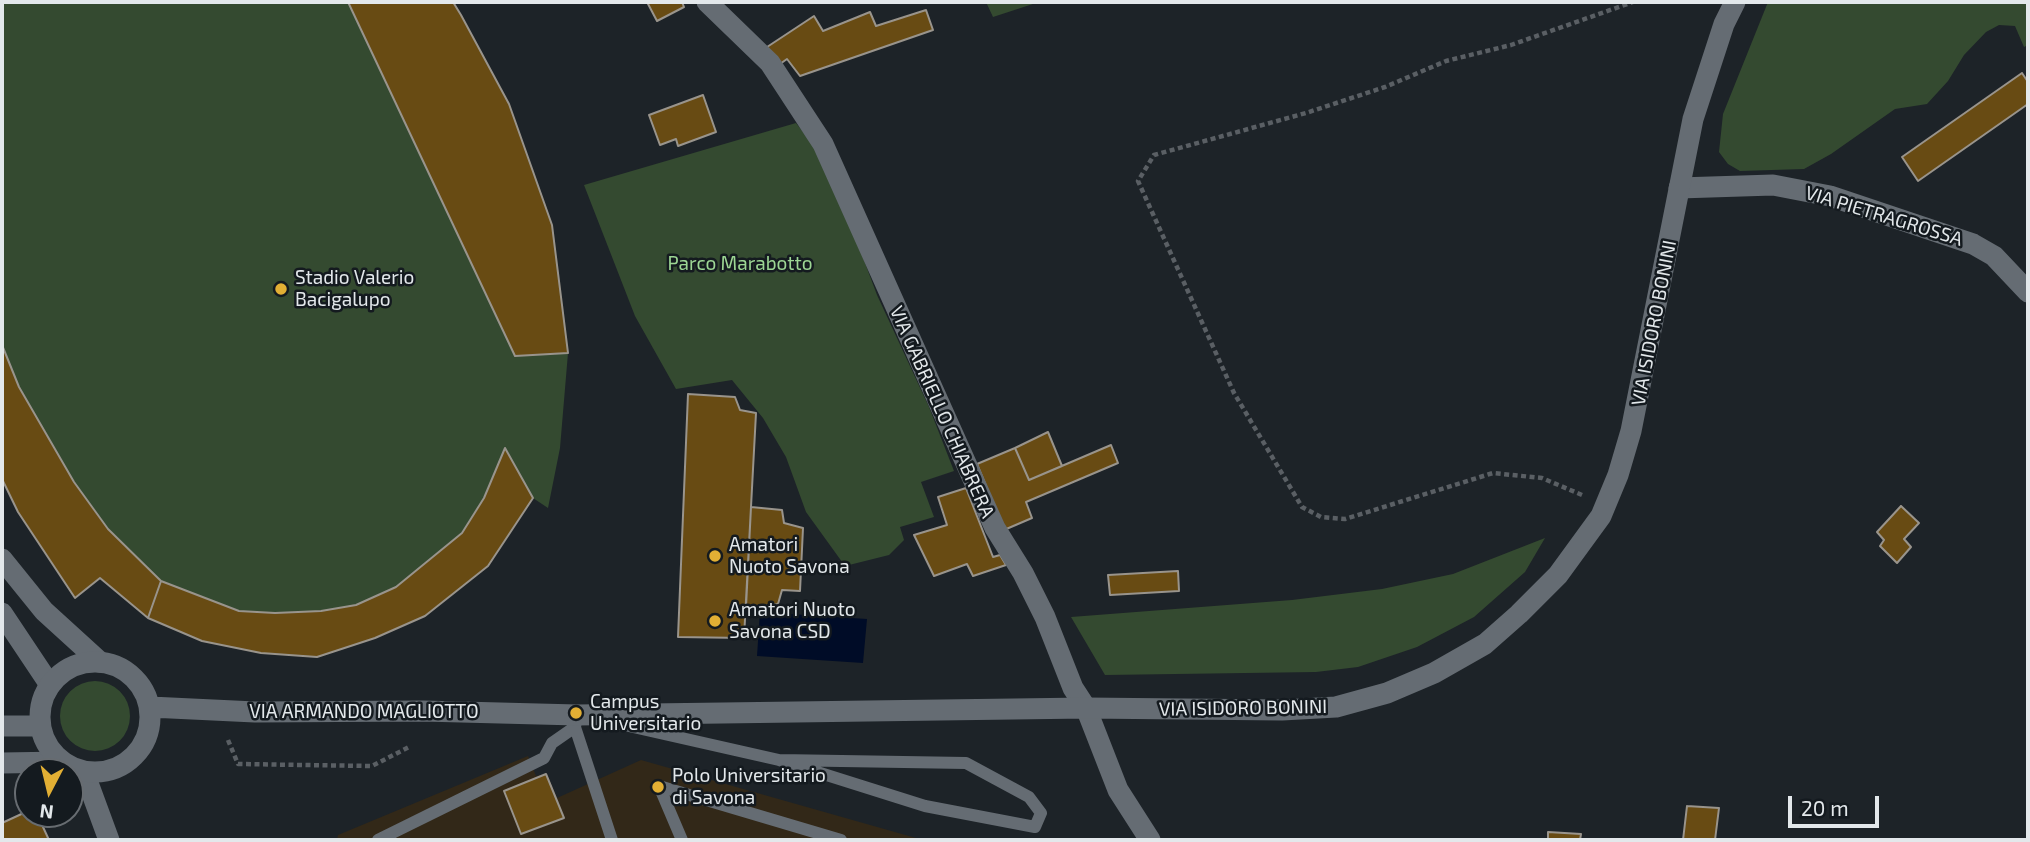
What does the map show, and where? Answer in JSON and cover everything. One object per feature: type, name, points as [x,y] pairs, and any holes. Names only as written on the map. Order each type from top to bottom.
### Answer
[{"type":"street","name":"VIA GABRIELLO CHIABRERA","points":[[707,2],[770,63],[823,144],[995,528],[1024,573],[1045,617],[1073,688],[1086,708],[1118,790],[1150,840]]},
{"type":"street","name":"VIA ISIDORO BONINI","points":[[785,715],[1086,708],[1282,710],[1336,706],[1387,694],[1434,673],[1485,643],[1558,575],[1605,505],[1631,431],[1696,110],[1724,24],[1735,2]]},
{"type":"street","name":"VIA PIETRAGROSSA","points":[[1679,188],[1773,185],[1830,196],[1973,244],[1994,256],[2028,292]]},
{"type":"street","points":[[2,559],[44,611],[100,662],[127,672],[146,694],[150,708],[150,729],[141,749],[126,764],[106,772],[85,772],[109,840]]},
{"type":"street","points":[[2,613],[50,685]]},
{"type":"street","points":[[59,758],[48,746],[40,726],[43,697],[64,671],[81,663],[100,662]]},
{"type":"street","name":"VIA ARMANDO MAGLIOTTO","points":[[150,708],[256,712],[423,711],[576,721],[785,715]]},
{"type":"street","points":[[2,726],[40,726]]},
{"type":"lane","points":[[576,721],[779,760],[925,806],[1035,827],[1041,813],[1028,797],[966,763],[779,760]]},
{"type":"lane","points":[[378,840],[544,758],[552,743],[576,721]]},
{"type":"lane","points":[[576,721],[612,840]]},
{"type":"lane","points":[[682,840],[659,786],[841,840]]},
{"type":"path","points":[[1605,505],[1542,478],[1493,473],[1345,519],[1321,517],[1302,507],[1234,393],[1138,181],[1154,155],[1306,113],[1385,87],[1446,61],[1511,45],[1633,2]]},
{"type":"path","points":[[228,740],[238,764],[372,766],[409,747]]},
{"type":"shaded area","name":"Polo Universitario di Savona","points":[[528,756],[536,776],[547,774],[557,798],[641,760],[923,840],[337,840],[338,835]]},
{"type":"green space","name":"Stadio Valerio Bacigalupo","points":[[2,2],[453,2],[509,104],[552,225],[568,353],[560,448],[548,508],[533,498],[488,566],[425,616],[375,638],[317,657],[261,653],[202,641],[148,618],[100,578],[75,598],[18,512],[2,479]]},
{"type":"green space","points":[[986,2],[1039,2],[993,17]]},
{"type":"green space","points":[[1768,2],[2028,2],[2028,45],[2024,47],[2015,26],[1999,25],[1986,32],[1964,55],[1948,81],[1927,104],[1895,109],[1831,154],[1804,169],[1740,171],[1728,164],[1719,152],[1723,114]]},
{"type":"green space","name":"Parco Marabotto","points":[[796,123],[828,164],[877,295],[929,407],[954,471],[921,482],[934,517],[900,527],[904,540],[889,555],[845,566],[806,512],[786,457],[763,418],[732,380],[676,389],[635,316],[584,185]]},
{"type":"green space","points":[[1545,538],[1525,572],[1474,617],[1417,647],[1358,667],[1316,672],[1105,675],[1071,617],[1292,600],[1382,589],[1453,574]]},
{"type":"green space","points":[[88,681],[102,681],[115,686],[125,696],[130,716],[125,736],[115,746],[102,751],[88,751],[75,746],[65,736],[60,723],[60,709],[65,696],[75,686]]},
{"type":"water","points":[[760,612],[867,619],[863,663],[757,656]]},
{"type":"building","points":[[348,2],[453,2],[509,104],[552,225],[568,353],[515,356]]},
{"type":"building","points":[[647,2],[682,2],[684,7],[657,21]]},
{"type":"building","points":[[926,10],[933,30],[800,76],[787,59],[780,64],[764,49],[814,16],[823,31],[870,12],[876,26]]},
{"type":"building","points":[[2022,73],[2028,82],[2028,104],[1918,181],[1902,157]]},
{"type":"building","points":[[703,95],[716,132],[678,146],[676,139],[660,145],[649,115]]},
{"type":"building","points":[[2,345],[19,387],[74,482],[108,529],[161,581],[148,618],[100,578],[75,598],[18,512],[2,479]]},
{"type":"building","name":"Amatori Nuoto Savona","points":[[688,394],[735,397],[740,410],[756,413],[744,638],[678,637]]},
{"type":"building","points":[[1048,432],[1062,466],[1029,480],[1015,448]]},
{"type":"building","points":[[1111,445],[1118,463],[1026,502],[1032,518],[1004,530],[977,464],[1015,448],[1029,480]]},
{"type":"building","points":[[505,448],[533,498],[488,566],[425,616],[375,638],[317,657],[261,653],[202,641],[148,618],[161,581],[239,611],[275,613],[321,611],[356,605],[396,587],[462,533],[484,498]]},
{"type":"building","points":[[966,488],[993,557],[1000,555],[1006,565],[973,576],[967,564],[934,576],[914,535],[947,525],[938,497]]},
{"type":"building","points":[[1901,506],[1919,523],[1904,539],[1911,547],[1897,563],[1880,546],[1884,540],[1877,532]]},
{"type":"building","points":[[751,507],[782,510],[784,523],[803,528],[800,591],[782,590],[778,604],[746,607]]},
{"type":"building","points":[[1178,571],[1179,591],[1110,595],[1108,575]]},
{"type":"building","points":[[546,774],[564,818],[521,834],[504,791]]},
{"type":"building","points":[[1687,806],[1719,808],[1715,840],[1683,840]]},
{"type":"building","points":[[14,817],[14,828],[43,828],[49,840],[2,840],[2,823]]},
{"type":"building","points":[[1548,832],[1581,834],[1580,840],[1548,840]]},
{"type":"place","name":"Stadio Valerio Bacigalupo","points":[[281,289]]},
{"type":"place","name":"Amatori Nuoto Savona","points":[[715,556]]},
{"type":"place","name":"Amatori Nuoto Savona CSD","points":[[715,621]]},
{"type":"place","name":"Campus Universitario","points":[[576,713]]},
{"type":"place","name":"Polo Universitario di Savona","points":[[658,787]]}]
